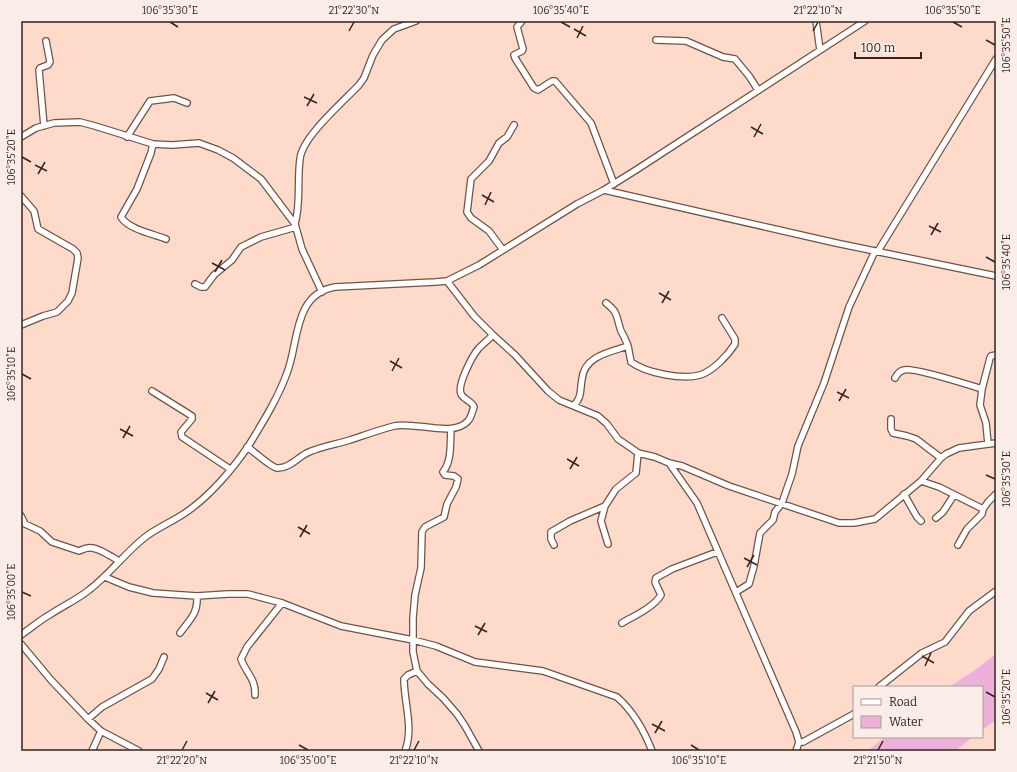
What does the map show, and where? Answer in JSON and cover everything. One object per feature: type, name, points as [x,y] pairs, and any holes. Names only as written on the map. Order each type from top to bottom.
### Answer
[{"type":"street","points":[[322,292],[302,249],[296,225],[298,211],[299,160],[303,147],[311,135],[359,85],[364,78],[373,55],[382,40],[394,29],[416,21]]},
{"type":"street","points":[[522,21],[517,27],[523,49],[514,55],[515,58],[534,88],[538,90],[552,81],[556,81],[589,119],[614,184]]},
{"type":"street","points":[[816,21],[820,50]]},
{"type":"street","points":[[21,635],[48,615],[88,591],[106,577],[119,560],[144,538],[203,500],[230,469],[247,447],[275,400],[287,374],[297,329],[303,312],[312,299],[327,289],[336,287],[447,281],[479,266],[576,204],[604,190],[675,146],[865,21]]},
{"type":"street","points":[[656,40],[686,41],[722,57],[735,59],[758,90]]},
{"type":"street","points":[[44,126],[39,70],[40,68],[48,65],[50,62],[46,41]]},
{"type":"street","points":[[736,592],[749,584],[760,533],[772,520],[775,512],[782,503],[792,474],[798,446],[824,384],[849,307],[876,251],[996,59]]},
{"type":"street","points":[[127,137],[150,102],[174,98],[187,103]]},
{"type":"street","points":[[21,137],[29,130],[44,126],[65,122],[80,122],[153,144],[172,145],[199,143],[209,146],[232,158],[265,184],[296,225]]},
{"type":"street","points":[[503,250],[489,231],[471,218],[467,212],[471,179],[490,161],[499,143],[507,137],[514,125]]},
{"type":"street","points":[[153,144],[151,153],[136,189],[121,217],[125,222],[140,230],[166,239]]},
{"type":"street","points":[[604,190],[876,251],[996,276]]},
{"type":"street","points":[[21,196],[34,211],[38,229],[73,249],[77,253],[78,258],[72,293],[68,301],[57,312],[21,325]]},
{"type":"street","points":[[195,284],[205,287],[214,275],[232,260],[239,248],[262,237],[296,225]]},
{"type":"street","points":[[447,281],[470,311],[515,355],[548,391],[559,400],[598,416],[607,424],[618,439],[638,452],[655,456],[669,463],[682,466],[729,486],[839,522],[854,523],[875,519],[921,481],[941,458],[959,448],[996,443]]},
{"type":"street","points":[[606,303],[615,311],[617,315],[619,325],[628,346],[631,362],[642,368],[669,375],[699,375],[724,358],[735,344],[735,339],[722,318]]},
{"type":"street","points":[[247,447],[273,466],[279,468],[291,464],[309,452],[327,445],[350,440],[377,430],[397,425],[414,425],[451,429],[463,425],[470,418],[474,407],[472,403],[462,396],[460,392],[463,378],[470,362],[479,348],[493,335]]},
{"type":"street","points":[[574,406],[581,393],[582,374],[589,362],[595,358],[628,346]]},
{"type":"street","points":[[988,444],[986,423],[980,405],[982,389],[990,358],[991,356],[996,355]]},
{"type":"street","points":[[895,378],[899,372],[906,370],[918,371],[982,389]]},
{"type":"street","points":[[152,391],[192,416],[192,419],[181,432],[182,437],[230,469]]},
{"type":"street","points":[[891,418],[892,432],[916,439],[941,458]]},
{"type":"street","points":[[451,429],[448,464],[443,472],[454,476],[458,480],[447,504],[444,517],[425,526],[422,532],[421,568],[416,590],[413,618],[413,652],[417,671],[457,714],[479,751]]},
{"type":"street","points":[[608,544],[601,522],[605,506],[616,489],[636,473],[638,452]]},
{"type":"street","points":[[669,463],[697,503],[799,742],[796,751]]},
{"type":"street","points":[[921,481],[939,487],[983,509]]},
{"type":"street","points":[[904,494],[917,517],[921,521]]},
{"type":"street","points":[[958,545],[967,529],[982,514],[983,509],[996,494]]},
{"type":"street","points":[[936,518],[943,512],[954,495]]},
{"type":"street","points":[[554,545],[551,539],[551,532],[570,521],[605,506]]},
{"type":"street","points":[[21,516],[24,523],[40,531],[54,543],[79,552],[86,548],[92,548],[119,560]]},
{"type":"street","points":[[21,529],[24,523]]},
{"type":"street","points":[[622,623],[648,607],[659,598],[661,594],[655,582],[656,578],[672,569],[717,552]]},
{"type":"street","points":[[106,577],[129,587],[147,592],[198,596],[248,594],[282,603],[341,626],[436,646],[475,662],[542,671],[617,697],[625,704],[639,722],[652,751]]},
{"type":"street","points":[[880,686],[922,653],[945,642],[969,611],[996,591]]},
{"type":"street","points":[[180,633],[196,611],[198,596]]},
{"type":"street","points":[[255,695],[253,679],[241,659],[247,647],[282,603]]},
{"type":"street","points":[[21,644],[51,680],[101,731],[139,751]]},
{"type":"street","points":[[88,719],[114,700],[152,678],[159,669],[164,657]]},
{"type":"street","points":[[405,751],[409,733],[404,679],[408,675],[417,671]]},
{"type":"street","points":[[799,742],[802,742],[853,715]]},
{"type":"street","points":[[92,751],[101,731]]},
{"type":"water","points":[[996,654],[996,720],[983,729],[983,686],[951,686]]},
{"type":"water","points":[[884,738],[972,738],[955,751],[868,751]]}]
